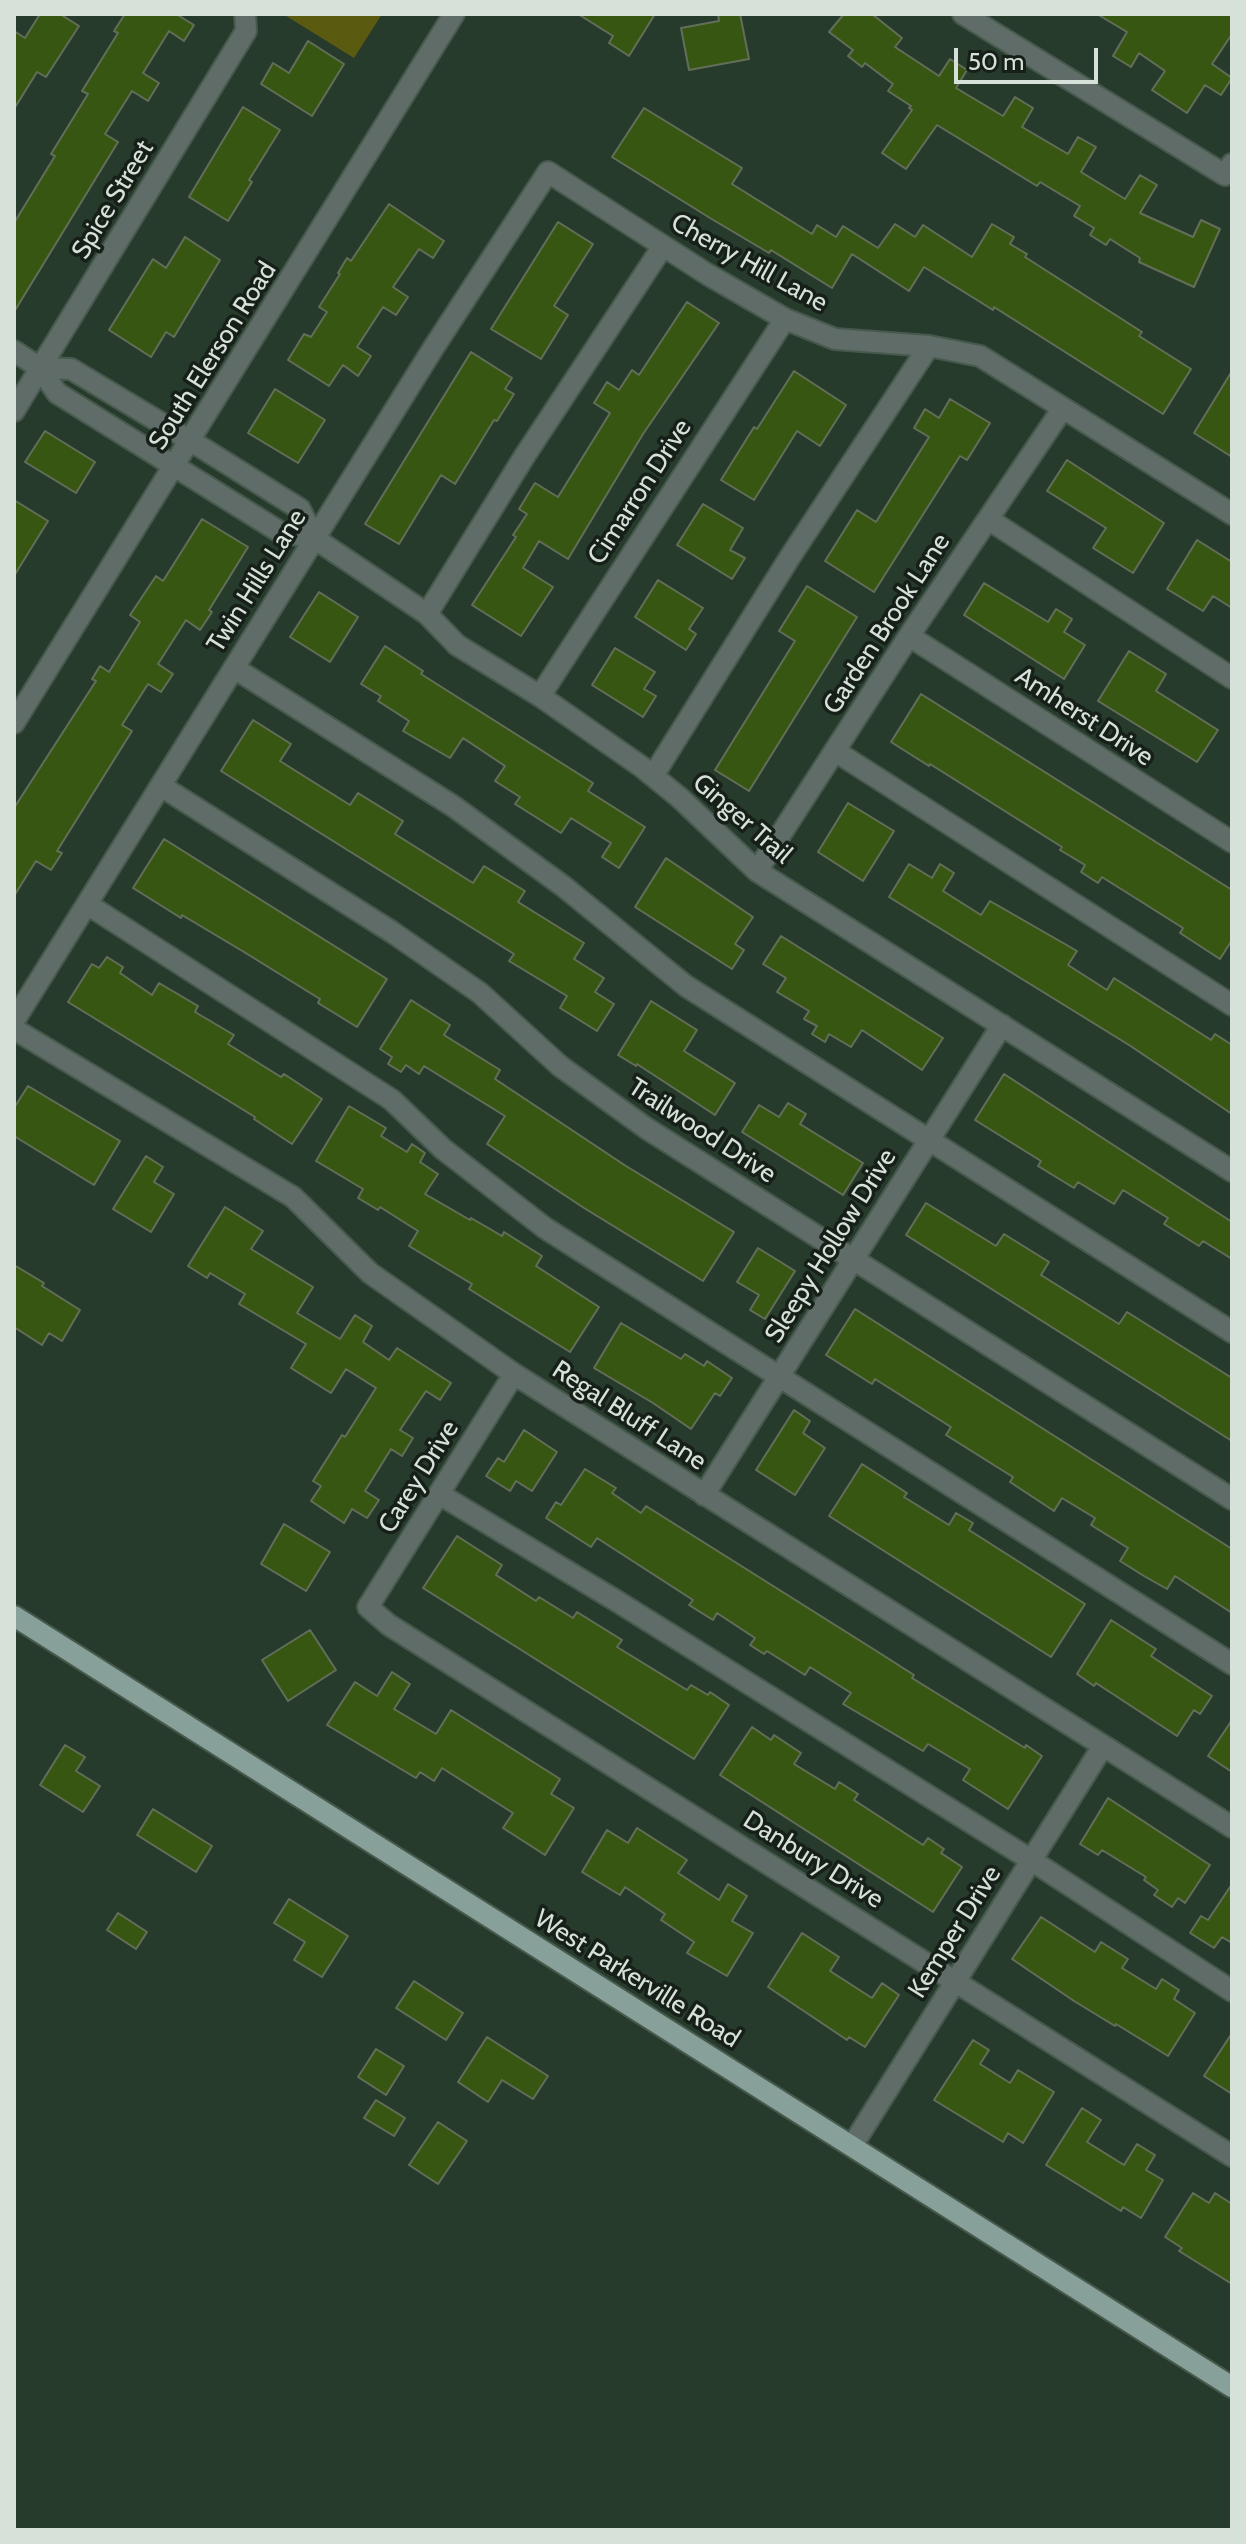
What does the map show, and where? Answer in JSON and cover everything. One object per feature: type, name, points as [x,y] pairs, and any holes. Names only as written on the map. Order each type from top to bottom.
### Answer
[{"type":"main road","name":"West Parkerville Road","points":[[14,1616],[1232,2387]]},
{"type":"street","name":"Spice Street","points":[[14,411],[246,31],[245,14]]},
{"type":"street","name":"South Elerson Road","points":[[14,723],[454,14]]},
{"type":"street","points":[[963,14],[1229,170]]},
{"type":"street","name":"Cherry Hill Lane","points":[[548,172],[785,319],[835,339],[929,346],[980,356],[1232,514]]},
{"type":"street","name":"Twin Hills Lane","points":[[14,1021],[434,347],[548,172]]},
{"type":"street","points":[[427,614],[524,457],[663,246]]},
{"type":"street","name":"Cimarron Drive","points":[[540,696],[785,319]]},
{"type":"street","points":[[653,776],[790,557],[929,346]]},
{"type":"street","name":"Ginger Trail","points":[[14,351],[40,368],[57,393],[280,532],[314,538],[427,614],[457,645],[540,696],[653,776],[757,871],[1232,1171]]},
{"type":"street","name":"Ginger Trail","points":[[40,368],[71,369],[191,441],[300,509],[314,538]]},
{"type":"street","name":"Garden Brook Lane","points":[[757,871],[909,636],[1063,408]]},
{"type":"street","points":[[988,519],[1232,678]]},
{"type":"street","name":"Amherst Drive","points":[[909,636],[1232,842]]},
{"type":"street","points":[[234,668],[453,806],[563,886],[686,986],[1232,1332]]},
{"type":"street","points":[[835,751],[1232,1005]]},
{"type":"street","name":"Trailwood Drive","points":[[161,786],[392,932],[480,993],[560,1066],[646,1128],[1232,1499]]},
{"type":"street","points":[[87,904],[392,1100],[443,1149],[545,1228],[1232,1664]]},
{"type":"street","name":"Sleepy Hollow Drive","points":[[704,1495],[1002,1025]]},
{"type":"street","name":"Regal Bluff Lane","points":[[14,1029],[293,1197],[370,1273],[514,1374],[1232,1827]]},
{"type":"street","name":"Carey Drive","points":[[368,1607],[514,1374]]},
{"type":"street","points":[[439,1494],[1031,1860],[1232,1991]]},
{"type":"street","name":"Danbury Drive","points":[[368,1607],[389,1625],[1232,2156]]},
{"type":"street","name":"Kemper Drive","points":[[852,2146],[1103,1746]]},
{"type":"shaded area","points":[[283,14],[382,14],[354,58]]},
{"type":"building","points":[[40,14],[60,14],[79,26],[46,77],[37,72],[14,109],[14,31],[25,38]]},
{"type":"building","points":[[125,14],[176,14],[194,25],[184,41],[169,31],[143,73],[159,83],[148,101],[132,91],[105,134],[118,142],[14,312],[14,223],[88,94],[82,91],[118,33],[114,31]]},
{"type":"building","points":[[578,14],[655,14],[629,56],[609,43],[613,36]]},
{"type":"building","points":[[718,14],[740,14],[749,59],[689,70],[681,28],[719,21]]},
{"type":"building","points":[[844,14],[872,14],[902,38],[895,47],[939,76],[950,59],[967,70],[956,88],[1003,116],[1015,97],[1033,108],[1022,127],[1068,154],[1078,137],[1096,147],[1081,172],[1125,199],[1140,175],[1157,185],[1140,213],[1193,237],[1201,220],[1220,229],[1194,287],[1139,262],[1140,258],[1110,239],[1106,245],[1090,235],[1094,228],[1074,216],[1080,206],[1040,182],[1037,186],[937,125],[906,169],[882,153],[912,110],[909,108],[911,106],[888,91],[893,84],[865,63],[862,67],[848,56],[853,50],[829,32]]},
{"type":"building","points":[[1097,14],[1232,14],[1232,34],[1212,64],[1232,78],[1221,95],[1205,85],[1187,113],[1152,90],[1165,71],[1139,53],[1131,67],[1113,56],[1127,32]]},
{"type":"building","points":[[308,41],[344,64],[312,116],[261,84],[273,63],[289,73]]},
{"type":"building","points":[[243,107],[280,130],[228,221],[189,197]]},
{"type":"building","points":[[644,108],[742,168],[732,184],[812,234],[817,225],[836,237],[843,226],[878,248],[895,224],[915,237],[923,225],[972,257],[992,224],[1014,237],[1010,244],[1027,254],[1025,257],[1142,332],[1139,336],[1191,369],[1163,414],[994,307],[993,310],[924,267],[909,291],[852,254],[832,288],[612,157]]},
{"type":"building","points":[[389,204],[444,241],[433,258],[419,249],[393,287],[408,297],[396,315],[383,307],[357,347],[371,356],[358,376],[343,365],[329,386],[288,360],[304,334],[311,337],[327,312],[319,307],[338,273],[347,258],[351,261]]},
{"type":"building","points":[[558,222],[593,244],[554,306],[568,315],[541,359],[491,329]]},
{"type":"building","points":[[185,237],[220,260],[174,337],[166,332],[151,357],[109,330],[153,259],[166,268]]},
{"type":"building","points":[[687,302],[719,323],[643,434],[568,559],[539,541],[523,568],[553,587],[521,636],[472,605],[516,537],[513,535],[527,514],[519,509],[535,483],[558,497],[610,413],[594,403],[607,382],[619,390],[632,370],[639,375]]},
{"type":"building","points":[[471,352],[512,378],[505,389],[514,394],[497,421],[494,420],[455,484],[441,475],[399,544],[365,524]]},
{"type":"building","points":[[794,371],[846,405],[820,446],[797,431],[754,500],[721,480]]},
{"type":"building","points":[[1232,371],[1232,457],[1194,433]]},
{"type":"building","points":[[275,389],[325,420],[298,463],[248,433]]},
{"type":"building","points":[[950,399],[990,423],[967,460],[960,456],[874,592],[825,561],[857,510],[876,522],[929,437],[914,428],[925,409],[939,418]]},
{"type":"building","points":[[45,431],[95,462],[76,493],[25,462]]},
{"type":"building","points":[[1067,460],[1164,523],[1133,573],[1093,548],[1106,528],[1047,491]]},
{"type":"building","points":[[14,500],[48,521],[14,576]]},
{"type":"building","points":[[703,504],[743,528],[730,550],[745,558],[732,579],[677,545]]},
{"type":"building","points":[[202,519],[248,547],[200,630],[186,620],[158,664],[173,674],[161,692],[148,684],[122,725],[132,731],[57,851],[62,853],[51,870],[36,861],[14,896],[14,808],[96,681],[92,679],[100,666],[109,672],[140,622],[130,615],[156,576],[163,581]]},
{"type":"building","points":[[1197,540],[1232,562],[1232,608],[1213,596],[1203,611],[1167,589]]},
{"type":"building","points":[[658,580],[703,608],[689,629],[696,634],[686,650],[635,617]]},
{"type":"building","points":[[984,583],[1048,622],[1056,609],[1072,619],[1064,632],[1085,645],[1064,679],[964,615]]},
{"type":"building","points":[[807,586],[857,617],[749,791],[715,770],[795,641],[779,631]]},
{"type":"building","points":[[319,592],[358,617],[330,662],[290,637]]},
{"type":"building","points":[[385,646],[423,671],[421,674],[593,783],[588,791],[645,827],[619,868],[602,857],[611,843],[571,818],[561,833],[515,804],[520,797],[495,781],[505,766],[463,738],[450,758],[403,731],[409,721],[378,701],[381,696],[361,684]]},
{"type":"building","points":[[615,648],[655,672],[644,689],[656,696],[643,717],[592,685]]},
{"type":"building","points":[[1129,651],[1166,674],[1156,691],[1218,730],[1197,762],[1098,701]]},
{"type":"building","points":[[921,694],[1232,890],[1232,940],[1220,959],[1180,933],[1183,928],[1102,877],[1098,883],[1081,872],[1085,865],[1060,850],[1062,847],[891,742]]},
{"type":"building","points":[[253,720],[291,744],[280,761],[350,805],[358,793],[403,821],[395,834],[473,883],[484,866],[525,891],[518,902],[584,943],[574,959],[604,978],[595,992],[614,1004],[597,1031],[560,1008],[567,996],[509,961],[514,954],[221,771]]},
{"type":"building","points":[[848,803],[894,831],[863,881],[818,852]]},
{"type":"building","points":[[164,839],[387,979],[357,1027],[318,1003],[320,999],[133,888]]},
{"type":"building","points":[[666,858],[753,917],[735,944],[744,950],[732,969],[635,907]]},
{"type":"building","points":[[909,864],[932,878],[940,864],[954,873],[943,891],[981,915],[990,901],[1077,951],[1068,965],[1107,990],[1114,978],[1211,1040],[1215,1034],[1232,1045],[1232,1114],[1129,1045],[889,897]]},
{"type":"building","points":[[781,936],[943,1038],[922,1070],[862,1030],[851,1047],[829,1034],[825,1042],[812,1034],[817,1026],[804,1019],[809,1011],[777,992],[786,978],[763,964]]},
{"type":"building","points":[[107,957],[123,967],[120,973],[152,995],[159,983],[198,1006],[195,1012],[234,1035],[228,1044],[322,1099],[292,1144],[255,1117],[68,1002],[92,964],[99,968]]},
{"type":"building","points":[[411,1000],[450,1025],[444,1035],[500,1070],[495,1079],[626,1166],[734,1232],[703,1281],[487,1144],[505,1116],[424,1066],[419,1074],[406,1065],[401,1072],[388,1064],[392,1057],[380,1049]]},
{"type":"building","points":[[651,1001],[697,1030],[684,1051],[735,1083],[715,1115],[618,1055]]},
{"type":"building","points":[[1004,1074],[1232,1222],[1232,1259],[1203,1241],[1199,1246],[1164,1224],[1168,1218],[1123,1190],[1114,1204],[1078,1182],[1074,1188],[1038,1166],[1041,1161],[975,1120]]},
{"type":"building","points":[[28,1086],[120,1141],[94,1185],[14,1136],[14,1108]]},
{"type":"building","points":[[788,1103],[806,1114],[800,1124],[863,1163],[843,1195],[742,1132],[759,1105],[779,1117]]},
{"type":"building","points":[[349,1106],[386,1128],[381,1136],[407,1152],[412,1144],[425,1153],[420,1162],[438,1174],[425,1194],[502,1236],[504,1232],[542,1256],[536,1266],[599,1307],[570,1352],[469,1289],[472,1284],[409,1246],[418,1231],[380,1207],[378,1210],[358,1198],[363,1189],[316,1161]]},
{"type":"building","points":[[146,1156],[163,1167],[154,1182],[174,1194],[151,1232],[113,1209]]},
{"type":"building","points":[[926,1203],[996,1246],[1004,1234],[1049,1262],[1041,1275],[1119,1324],[1127,1312],[1232,1378],[1232,1441],[906,1235]]},
{"type":"building","points":[[225,1207],[263,1231],[251,1249],[313,1287],[297,1313],[340,1339],[355,1315],[372,1326],[363,1342],[389,1360],[397,1348],[451,1383],[440,1400],[426,1391],[400,1430],[413,1438],[402,1456],[391,1449],[365,1491],[379,1500],[367,1518],[352,1509],[344,1523],[311,1501],[321,1486],[313,1481],[376,1388],[346,1369],[331,1393],[291,1368],[306,1344],[239,1304],[245,1294],[210,1273],[207,1278],[188,1266]]},
{"type":"building","points":[[758,1248],[795,1271],[765,1319],[750,1310],[759,1295],[737,1282]]},
{"type":"building","points":[[14,1265],[80,1310],[62,1341],[49,1333],[42,1345],[14,1327]]},
{"type":"building","points":[[855,1309],[1232,1549],[1232,1613],[1175,1576],[1167,1589],[1120,1561],[1128,1548],[1091,1525],[1095,1518],[1062,1498],[1054,1511],[1010,1482],[1013,1477],[946,1435],[951,1427],[875,1379],[872,1384],[826,1355]]},
{"type":"building","points":[[621,1323],[681,1359],[685,1354],[704,1366],[707,1361],[732,1378],[720,1396],[715,1393],[691,1429],[594,1368]]},
{"type":"building","points":[[794,1410],[810,1421],[803,1433],[825,1448],[795,1495],[756,1470]]},
{"type":"building","points":[[524,1430],[557,1452],[532,1491],[516,1481],[510,1491],[486,1476],[498,1458],[504,1462]]},
{"type":"building","points":[[862,1464],[907,1493],[904,1497],[949,1525],[956,1513],[973,1523],[969,1530],[1085,1604],[1051,1657],[829,1516]]},
{"type":"building","points":[[585,1469],[616,1488],[612,1493],[641,1513],[646,1506],[914,1675],[912,1678],[1042,1756],[1008,1809],[963,1780],[970,1769],[928,1744],[923,1751],[843,1704],[851,1693],[810,1667],[805,1675],[767,1651],[764,1654],[750,1645],[755,1638],[717,1613],[713,1620],[689,1605],[693,1600],[597,1538],[591,1547],[546,1518],[556,1502],[561,1505]]},
{"type":"building","points":[[284,1524],[330,1552],[306,1591],[261,1564]]},
{"type":"building","points":[[457,1536],[502,1565],[496,1575],[536,1601],[539,1597],[573,1618],[577,1612],[622,1640],[617,1647],[687,1690],[691,1685],[708,1695],[710,1692],[729,1705],[694,1759],[423,1588]]},
{"type":"building","points":[[1111,1620],[1156,1649],[1151,1656],[1212,1696],[1200,1714],[1194,1710],[1177,1736],[1077,1674]]},
{"type":"building","points":[[310,1630],[336,1670],[288,1701],[262,1660]]},
{"type":"building","points":[[392,1672],[410,1684],[394,1709],[436,1734],[451,1710],[560,1779],[551,1794],[574,1808],[545,1855],[503,1828],[513,1813],[442,1768],[434,1781],[420,1772],[416,1778],[327,1725],[355,1682],[377,1696]]},
{"type":"building","points":[[1232,1720],[1232,1772],[1208,1756]]},
{"type":"building","points":[[752,1727],[771,1740],[774,1735],[801,1753],[794,1764],[835,1789],[839,1782],[858,1794],[854,1800],[923,1845],[928,1838],[944,1849],[941,1853],[962,1867],[933,1912],[720,1775]]},
{"type":"building","points":[[65,1745],[85,1757],[76,1771],[100,1786],[83,1812],[40,1785]]},
{"type":"building","points":[[1108,1798],[1210,1865],[1185,1903],[1178,1898],[1172,1907],[1154,1895],[1158,1890],[1144,1880],[1146,1877],[1102,1850],[1098,1855],[1080,1844]]},
{"type":"building","points":[[153,1809],[212,1846],[196,1872],[137,1835]]},
{"type":"building","points":[[637,1828],[687,1860],[678,1873],[719,1900],[728,1884],[747,1896],[732,1921],[753,1933],[727,1976],[687,1953],[694,1942],[661,1920],[665,1914],[625,1887],[620,1895],[582,1872],[607,1830],[628,1843]]},
{"type":"building","points":[[1232,1884],[1232,1943],[1222,1937],[1214,1948],[1190,1933],[1201,1916],[1208,1920]]},
{"type":"building","points":[[289,1899],[348,1936],[322,1977],[294,1960],[305,1942],[274,1923]]},
{"type":"building","points":[[118,1913],[147,1932],[136,1949],[107,1930]]},
{"type":"building","points":[[1041,1917],[1095,1952],[1101,1942],[1128,1959],[1122,1968],[1156,1989],[1162,1979],[1179,1990],[1174,1999],[1195,2013],[1168,2056],[1074,2001],[1012,1959]]},
{"type":"building","points":[[802,1933],[839,1957],[830,1971],[872,1998],[882,1983],[899,1995],[865,2047],[849,2037],[847,2040],[768,1987]]},
{"type":"building","points":[[414,1981],[463,2013],[446,2040],[396,2008]]},
{"type":"building","points":[[1232,2033],[1232,2094],[1204,2076]]},
{"type":"building","points":[[487,2037],[548,2076],[533,2099],[502,2080],[488,2102],[458,2082]]},
{"type":"building","points":[[973,2040],[989,2050],[980,2064],[1010,2083],[1018,2070],[1054,2092],[1023,2143],[1008,2133],[1003,2142],[934,2100]]},
{"type":"building","points":[[376,2049],[404,2066],[386,2095],[358,2077]]},
{"type":"building","points":[[376,2100],[405,2118],[394,2136],[364,2118]]},
{"type":"building","points":[[1082,2108],[1101,2120],[1087,2142],[1124,2165],[1137,2144],[1155,2155],[1146,2170],[1163,2180],[1141,2218],[1123,2207],[1121,2211],[1046,2165]]},
{"type":"building","points":[[438,2122],[467,2141],[438,2184],[409,2165]]},
{"type":"building","points":[[1193,2193],[1209,2203],[1215,2193],[1232,2204],[1232,2284],[1179,2251],[1182,2248],[1165,2237]]}]
